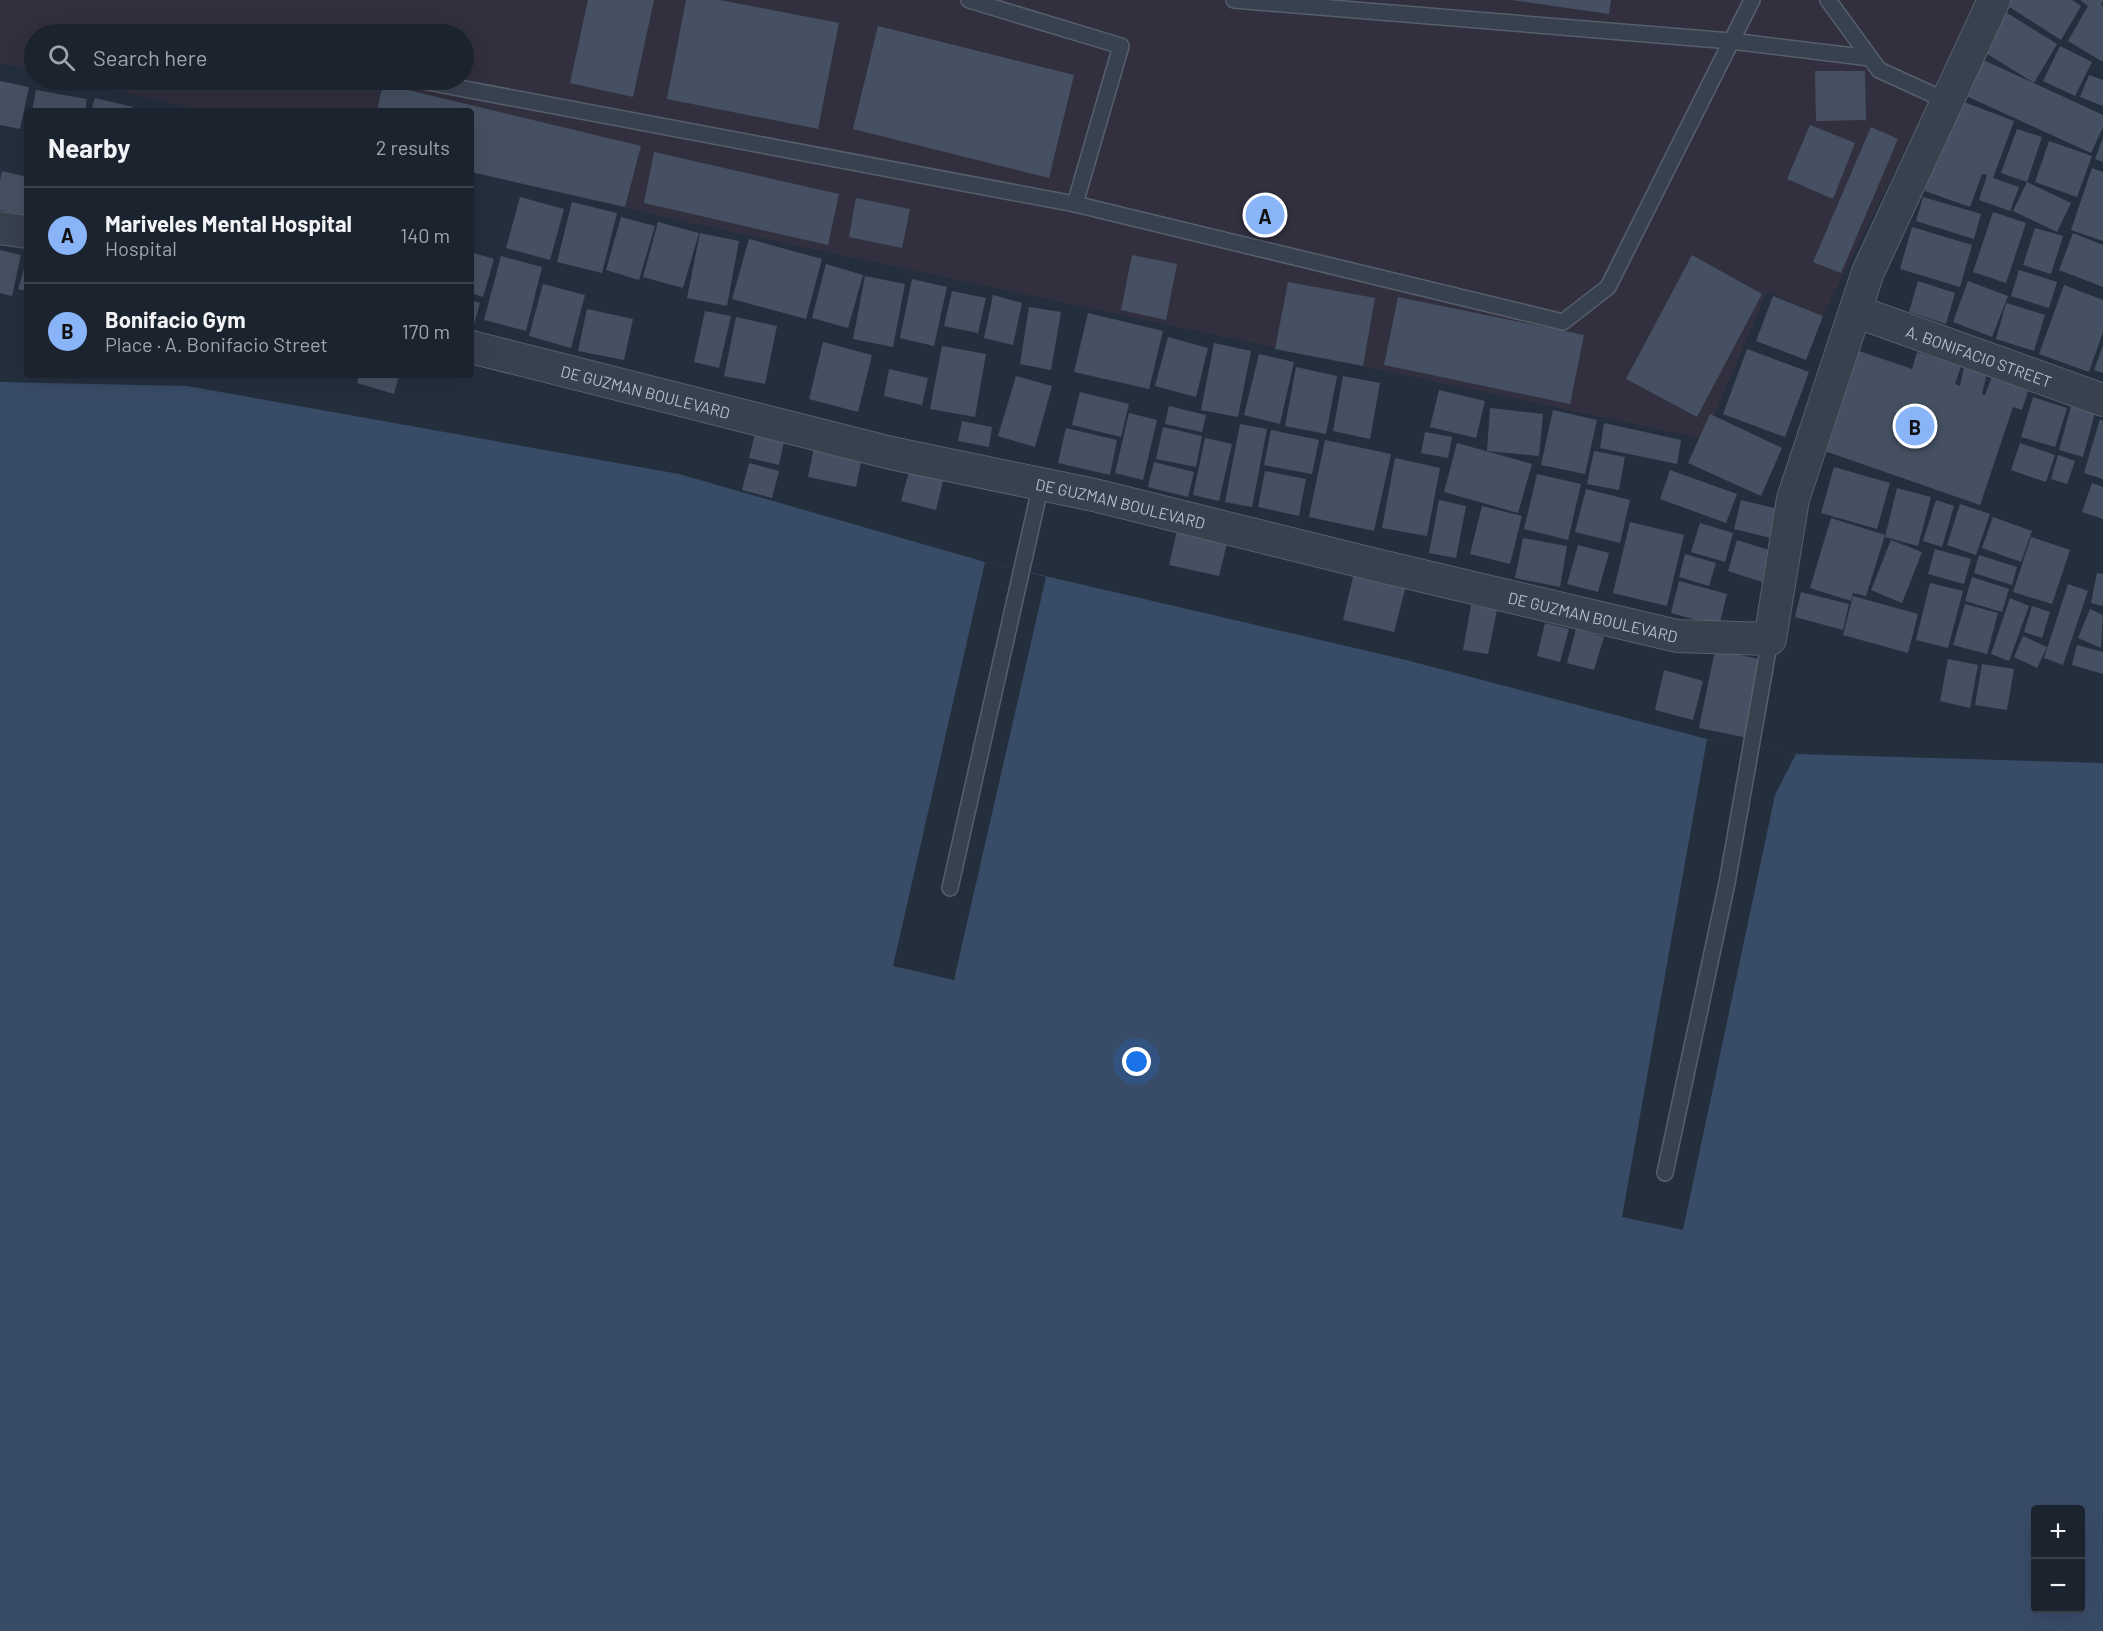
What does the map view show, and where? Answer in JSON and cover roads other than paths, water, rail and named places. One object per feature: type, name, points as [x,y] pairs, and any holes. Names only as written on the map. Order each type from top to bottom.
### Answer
[{"type":"street","points":[[1770,639],[1793,499],[1868,272],[1994,0]]},
{"type":"street","points":[[0,228],[24,232]]},
{"type":"street","name":"A. BONIFACIO STREET","points":[[1855,310],[2103,400]]},
{"type":"street","name":"DE GUZMAN BOULEVARD","points":[[474,347],[891,453],[1041,484],[1677,636],[1770,639]]},
{"type":"lane","points":[[969,0],[1121,46],[1075,204]]},
{"type":"lane","points":[[1234,0],[1731,41],[1870,58]]},
{"type":"lane","points":[[470,90],[1075,204],[1563,322],[1608,287],[1752,0]]},
{"type":"lane","points":[[1828,0],[1879,70],[1947,101]]},
{"type":"lane","points":[[950,888],[1041,484]]},
{"type":"lane","points":[[1665,1173],[1727,883],[1770,639]]},
{"type":"water","points":[[0,382],[187,386],[679,474],[985,562],[1406,660],[1707,739],[1796,754],[2103,763],[2103,1631],[0,1631]]},
{"type":"place","name":"Mariveles Mental Hospital","points":[[1265,215]]},
{"type":"place","name":"Bonifacio Gym","points":[[1915,426]]}]
